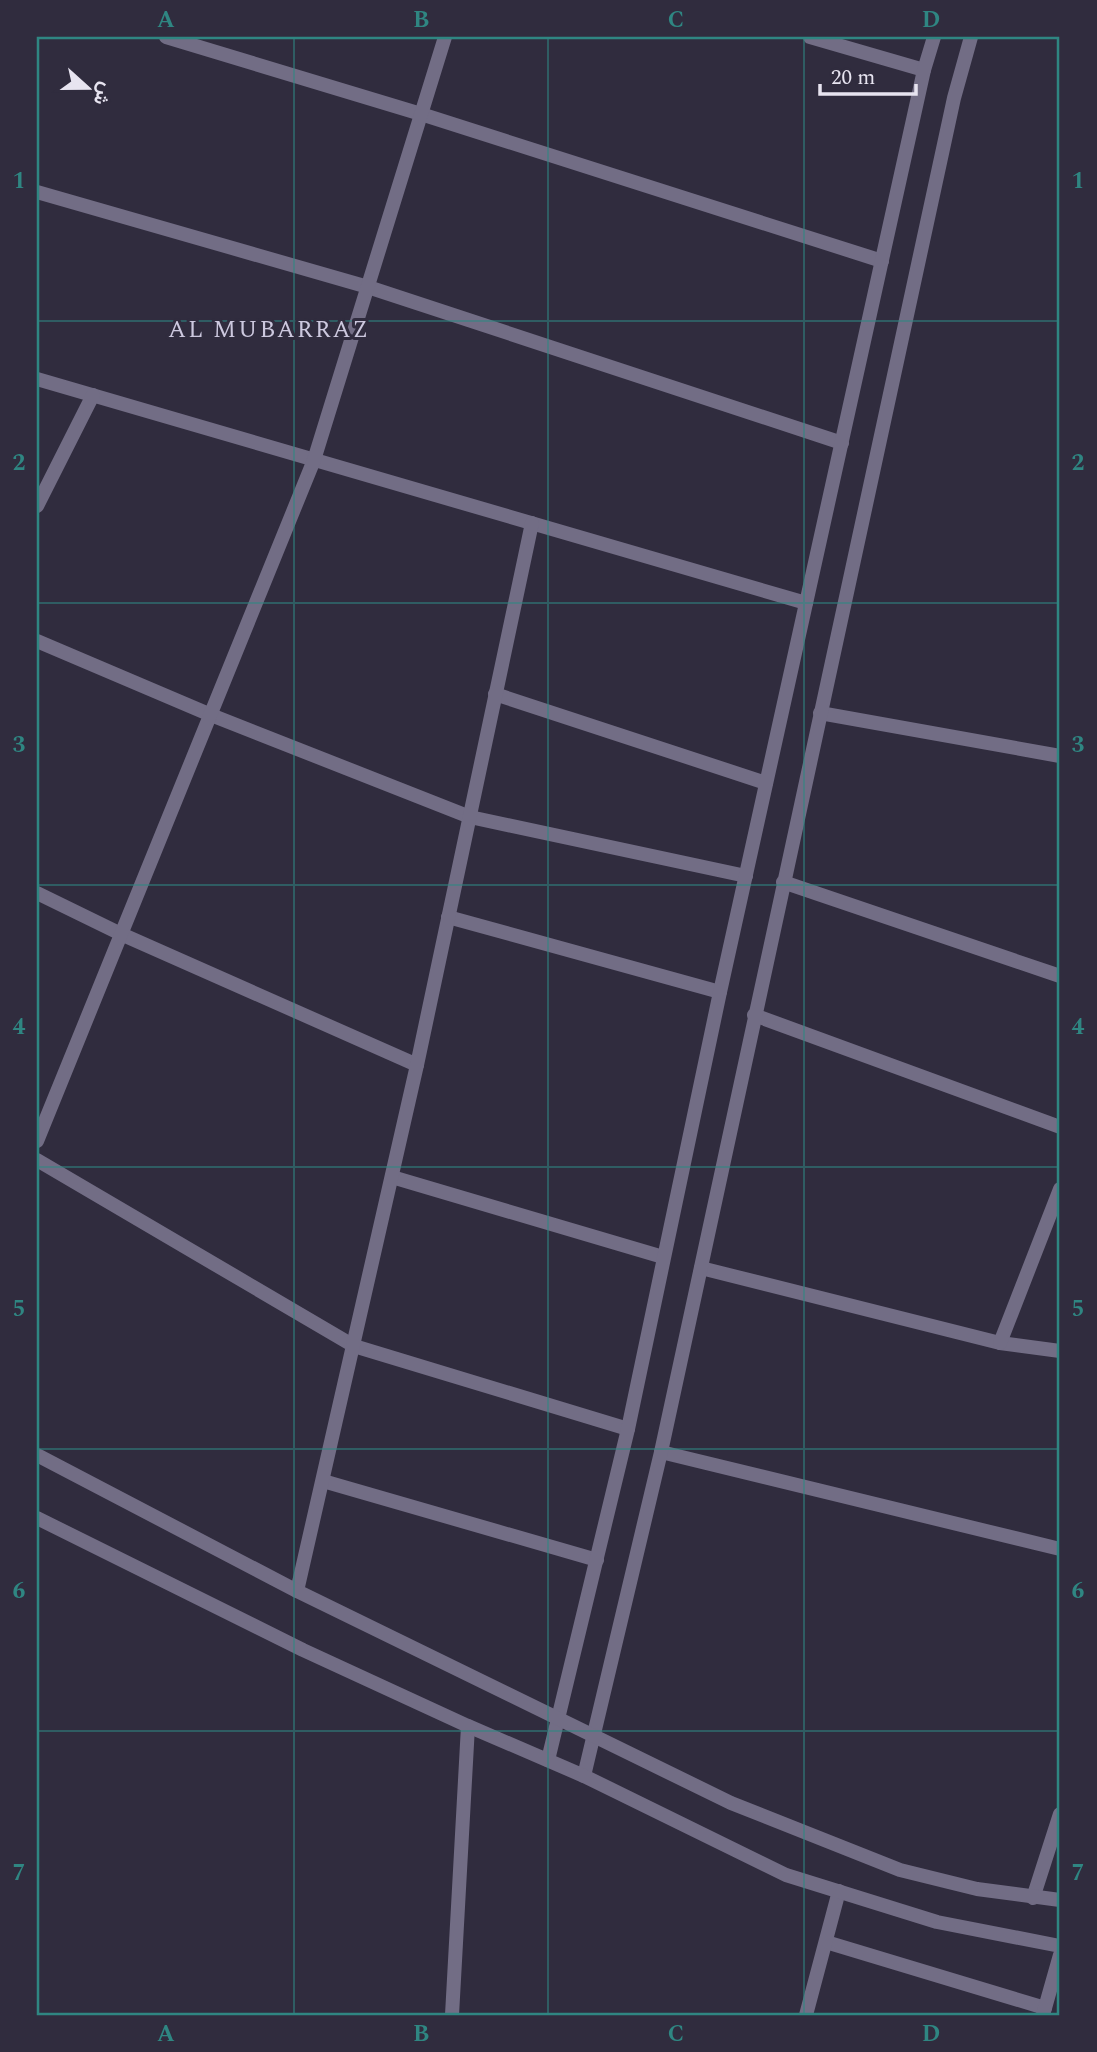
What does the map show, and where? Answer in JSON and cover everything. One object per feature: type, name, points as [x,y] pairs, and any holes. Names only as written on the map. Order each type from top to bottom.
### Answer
[{"type":"street","points":[[166,37],[421,114],[882,261]]},
{"type":"street","points":[[37,1141],[314,460],[445,37]]},
{"type":"street","points":[[810,37],[924,70]]},
{"type":"street","points":[[548,1760],[628,1429],[720,992],[924,70],[934,37]]},
{"type":"street","points":[[584,1776],[661,1452],[954,98],[971,37]]},
{"type":"street","points":[[37,192],[368,287],[842,443]]},
{"type":"street","points":[[37,379],[806,603]]},
{"type":"street","points":[[37,506],[93,396]]},
{"type":"street","points":[[297,1591],[417,1065],[532,523]]},
{"type":"street","points":[[37,641],[211,715],[470,817],[746,876]]},
{"type":"street","points":[[495,694],[766,783]]},
{"type":"street","points":[[820,713],[1060,753]]},
{"type":"street","points":[[783,882],[1060,976]]},
{"type":"street","points":[[37,893],[121,934],[417,1065]]},
{"type":"street","points":[[448,917],[720,992]]},
{"type":"street","points":[[754,1014],[1060,1127]]},
{"type":"street","points":[[37,1160],[354,1346],[628,1429]]},
{"type":"street","points":[[391,1177],[663,1256]]},
{"type":"street","points":[[1000,1343],[1060,1189]]},
{"type":"street","points":[[701,1268],[1000,1343],[1060,1351]]},
{"type":"street","points":[[661,1452],[1060,1549]]},
{"type":"street","points":[[37,1455],[297,1591],[731,1803],[900,1870],[977,1889],[1060,1900]]},
{"type":"street","points":[[323,1481],[597,1560]]},
{"type":"street","points":[[37,1518],[303,1650],[584,1776],[786,1875],[937,1922],[1060,1946]]},
{"type":"street","points":[[452,2015],[468,1726]]},
{"type":"street","points":[[1033,1898],[1060,1814]]},
{"type":"street","points":[[806,2015],[839,1891]]},
{"type":"street","points":[[826,1942],[1044,2012],[1060,1955]]},
{"type":"district","name":"AL MUBARRAZ","points":[[269,330]]}]
